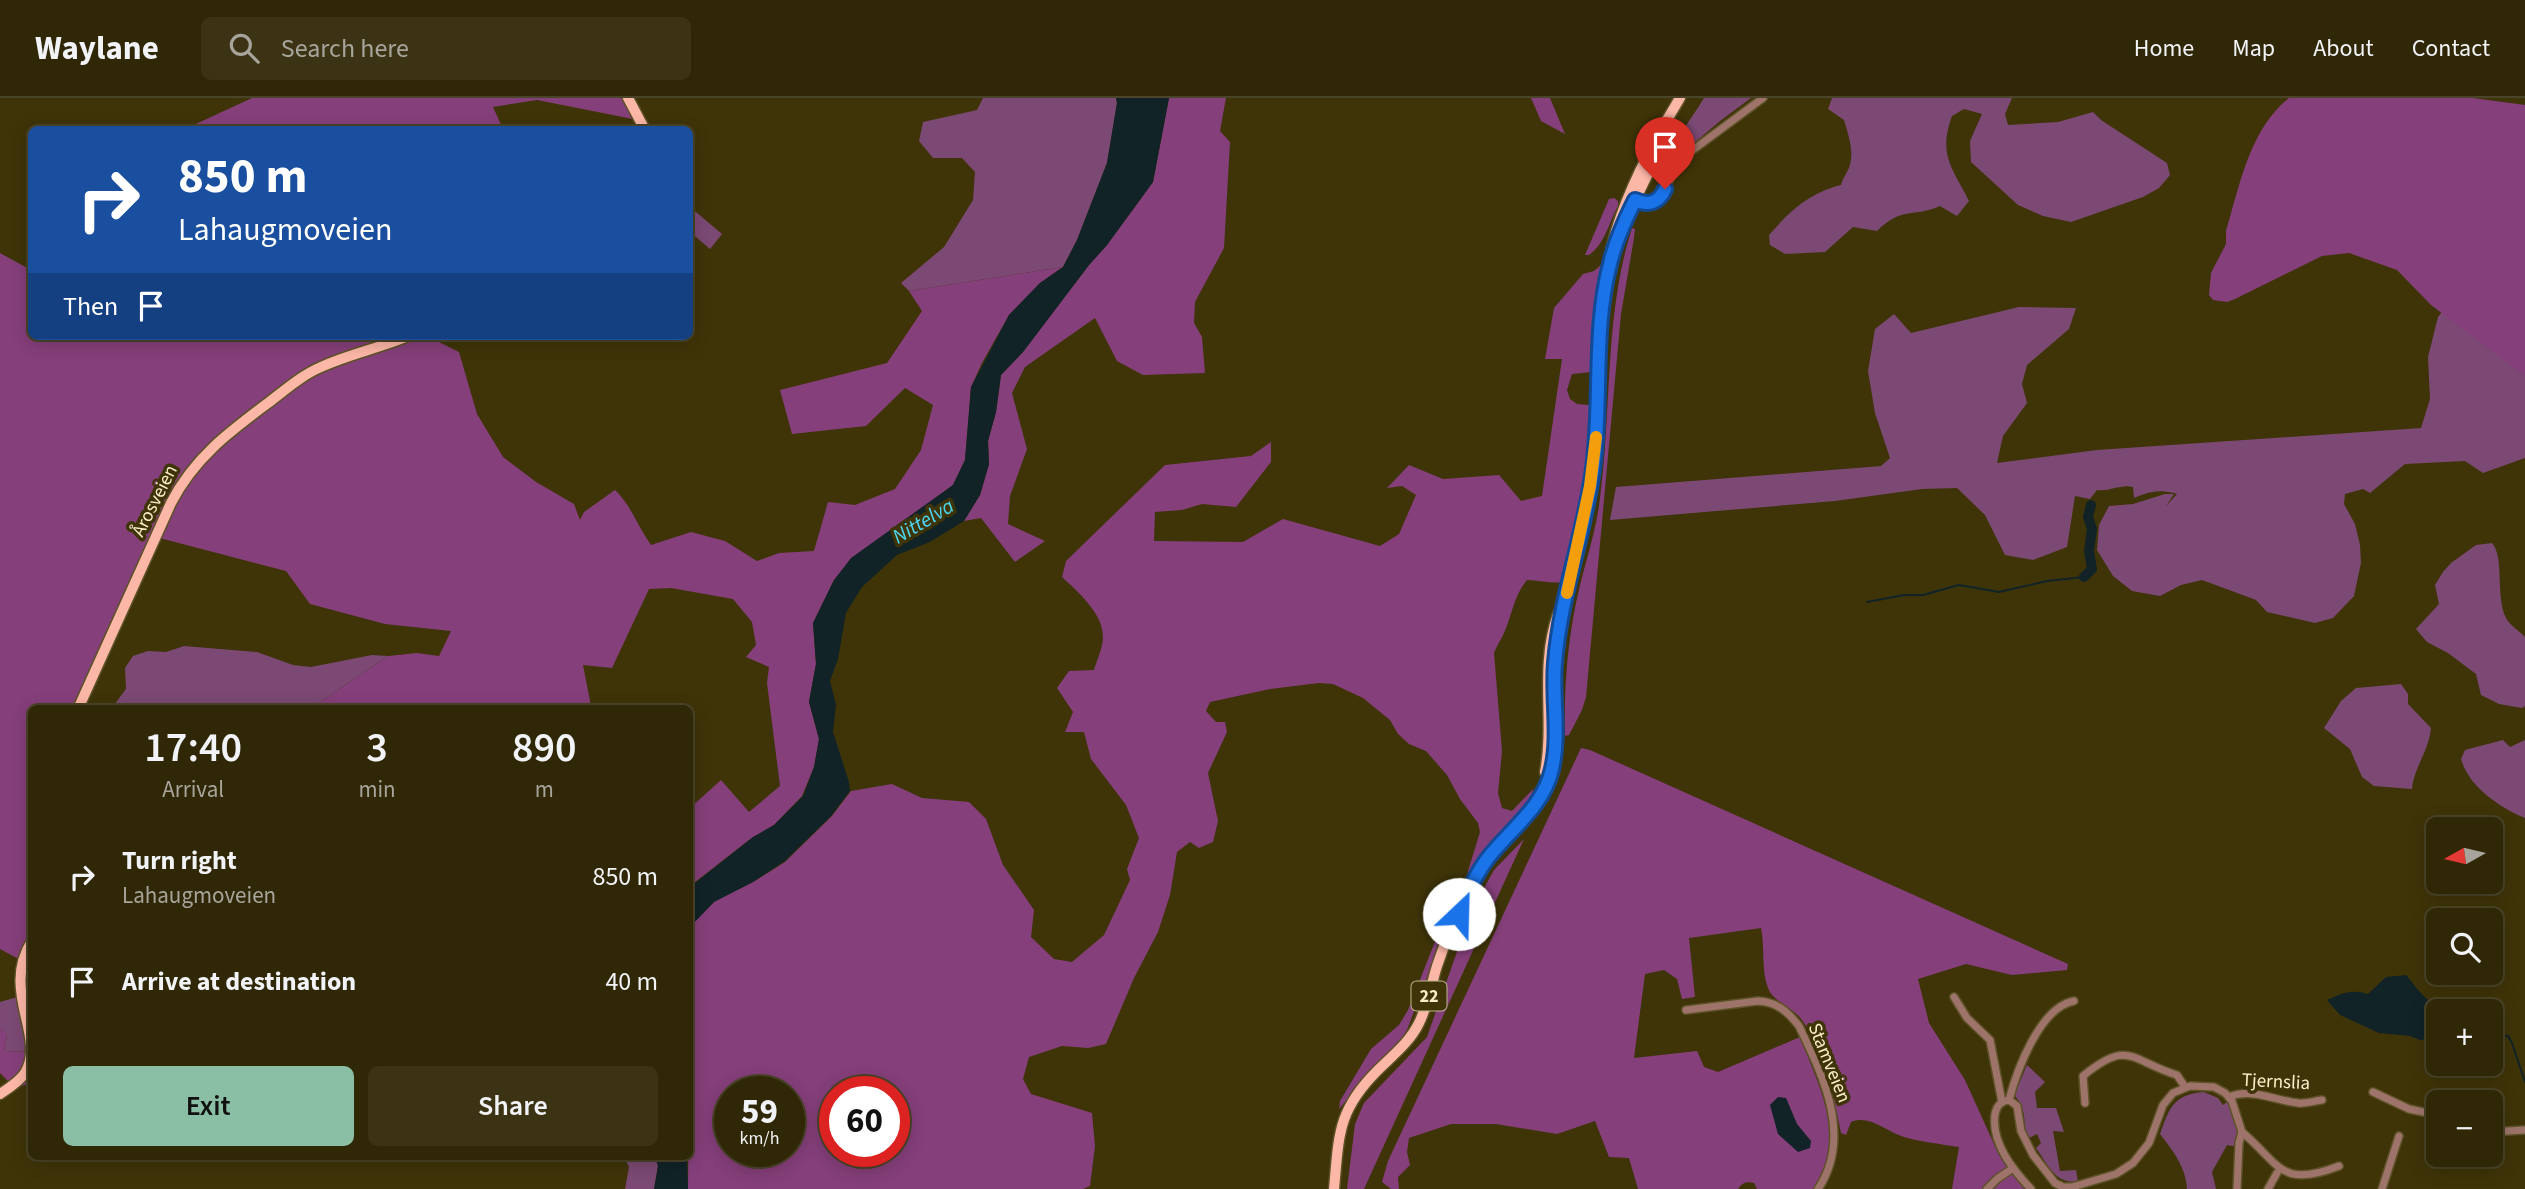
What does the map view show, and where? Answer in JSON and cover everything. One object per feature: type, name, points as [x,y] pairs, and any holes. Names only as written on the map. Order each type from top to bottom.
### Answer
[{"type":"main road","points":[[628,98],[643,126]]},
{"type":"main road","name":"22","points":[[1334,1189],[1341,1127],[1350,1102],[1415,1030],[1426,1007],[1439,960],[1474,879],[1487,859],[1536,803],[1546,787],[1554,762],[1555,662],[1592,475],[1602,323],[1610,262],[1635,195],[1680,98]]},
{"type":"main road","name":"22","points":[[1635,195],[1686,98]]},
{"type":"main road","name":"Årosveien","points":[[80,705],[171,503],[184,479],[199,460],[231,430],[307,374],[398,340]]},
{"type":"main road","points":[[28,947],[22,957],[18,981],[28,1032]]},
{"type":"main road","points":[[0,1094],[22,1076],[28,1063]]},
{"type":"street","points":[[1635,195],[1647,204],[1658,199],[1682,158],[1763,98]]},
{"type":"street","points":[[1954,997],[1967,1018],[1991,1042],[2006,1101],[2018,1108],[2021,1131],[2033,1154],[2053,1181],[2060,1186],[2069,1188],[2116,1174],[2133,1163],[2150,1143],[2163,1105],[2174,1093],[2185,1087],[2177,1075],[2156,1069],[2132,1055],[2117,1054],[2084,1076],[2085,1103]]},
{"type":"street","points":[[2031,1189],[2013,1168],[1996,1131],[1996,1111],[2006,1101],[2035,1035],[2062,1005],[2074,1001]]},
{"type":"street","name":"Stamveien","points":[[1686,1010],[1768,1002],[1790,1014],[1799,1026],[1833,1111],[1836,1131],[1832,1160],[1818,1189]]},
{"type":"street","name":"Tjernslia","points":[[2185,1087],[2214,1087],[2230,1097],[2238,1094],[2261,1096],[2296,1103],[2322,1100]]},
{"type":"street","points":[[2372,1092],[2409,1109],[2426,1113]]},
{"type":"street","points":[[2230,1097],[2242,1132],[2237,1189]]},
{"type":"street","points":[[2503,1131],[2525,1130]]},
{"type":"street","points":[[2242,1132],[2255,1143],[2277,1173],[2293,1180],[2310,1181],[2339,1166]]},
{"type":"street","points":[[2382,1189],[2399,1136]]},
{"type":"street","points":[[1987,1189],[2013,1168]]},
{"type":"street","points":[[2268,1189],[2277,1173]]},
{"type":"shaded area","points":[[252,98],[622,98],[633,119],[537,100],[493,107],[502,126],[191,126]]},
{"type":"shaded area","points":[[983,98],[1116,98],[1107,163],[1077,240],[1063,267],[909,291],[901,283],[944,247],[973,200],[975,172],[962,158],[933,158],[919,141],[923,122],[977,110]]},
{"type":"shaded area","points":[[1169,98],[1226,98],[1220,131],[1230,142],[1224,248],[1195,302],[1194,323],[1202,337],[1205,373],[1143,375],[1117,361],[1095,318],[1025,367],[1012,393],[1027,449],[1010,496],[1008,524],[1045,541],[1015,562],[981,518],[964,521],[980,495],[989,464],[988,441],[996,412],[1001,375],[1023,352],[1153,182]]},
{"type":"shaded area","points":[[1531,98],[1550,98],[1565,134],[1541,121]]},
{"type":"shaded area","points":[[1704,98],[1751,98],[1672,162],[1669,159],[1676,143]]},
{"type":"shaded area","points":[[1832,98],[2012,98],[2005,114],[2008,125],[2058,122],[2093,112],[2167,163],[2170,175],[2159,188],[2143,197],[2071,222],[2043,216],[2018,205],[1971,162],[1970,141],[1982,114],[1964,109],[1952,116],[1946,141],[1952,169],[1969,201],[1957,216],[1940,206],[1901,215],[1877,231],[1853,227],[1825,252],[1785,254],[1770,245],[1769,235],[1801,204],[1819,193],[1841,185],[1850,165],[1851,148],[1844,120],[1828,109]]},
{"type":"shaded area","points":[[2289,98],[2473,98],[2525,105],[2525,376],[2431,305],[2397,270],[2349,253],[2322,256],[2227,302],[2213,300],[2209,295],[2211,273],[2226,244],[2226,231],[2248,159],[2265,125]]},
{"type":"shaded area","points":[[1609,199],[1618,201],[1618,206],[1603,239],[1589,255],[1585,255]]},
{"type":"shaded area","points":[[693,210],[722,234],[710,249],[693,235]]},
{"type":"shaded area","points":[[1632,228],[1635,229],[1621,314],[1586,697],[1569,735],[1565,736],[1570,636],[1598,511],[1617,294]]},
{"type":"shaded area","points":[[0,253],[28,268],[28,340],[435,340],[459,352],[477,414],[503,457],[536,482],[574,504],[580,520],[584,512],[615,490],[626,502],[651,545],[691,532],[725,541],[757,561],[779,553],[814,551],[828,502],[855,505],[895,489],[921,450],[933,405],[905,388],[866,426],[792,434],[780,390],[887,363],[922,311],[909,291],[1063,267],[1040,283],[1009,315],[982,363],[971,387],[965,460],[953,485],[897,527],[834,580],[813,623],[816,664],[809,702],[819,739],[814,767],[802,796],[774,825],[749,840],[693,884],[693,805],[721,780],[749,812],[780,786],[767,683],[769,667],[746,657],[756,645],[752,622],[733,599],[671,588],[649,589],[612,668],[583,665],[591,705],[318,705],[388,656],[417,653],[439,656],[451,631],[385,624],[310,604],[286,571],[152,536],[78,705],[28,705],[28,964],[0,949]]},
{"type":"shaded area","points":[[1601,265],[1596,364],[1591,372],[1572,374],[1567,390],[1570,399],[1577,404],[1589,405],[1589,427],[1582,492],[1563,582],[1527,580],[1519,592],[1494,653],[1502,751],[1498,793],[1502,808],[1512,811],[1533,789],[1521,815],[1486,852],[1472,873],[1469,875],[1468,871],[1480,832],[1478,823],[1460,799],[1447,775],[1426,751],[1409,744],[1398,734],[1390,720],[1363,698],[1333,684],[1319,683],[1270,689],[1210,702],[1206,711],[1216,722],[1225,722],[1227,732],[1208,773],[1218,821],[1213,842],[1199,848],[1190,842],[1177,852],[1170,895],[1158,932],[1134,978],[1106,1044],[1088,1048],[1062,1046],[1029,1057],[1023,1079],[1031,1094],[1092,1113],[1095,1146],[1090,1186],[1083,1189],[688,1189],[688,1160],[693,1160],[693,923],[715,901],[785,862],[832,816],[851,791],[892,784],[922,798],[969,802],[986,819],[1003,865],[1034,910],[1031,937],[1054,959],[1072,962],[1104,935],[1130,880],[1127,869],[1139,838],[1126,805],[1091,759],[1084,732],[1065,732],[1073,712],[1057,688],[1069,671],[1094,670],[1103,637],[1094,611],[1062,577],[1066,561],[1165,465],[1251,456],[1271,442],[1271,462],[1236,507],[1202,504],[1182,510],[1155,512],[1154,541],[1243,542],[1283,519],[1380,546],[1399,534],[1416,495],[1402,486],[1387,488],[1409,465],[1443,479],[1499,475],[1521,501],[1542,496],[1562,359],[1545,359],[1554,308],[1583,274],[1594,271]]},
{"type":"shaded area","points":[[2454,296],[2525,316],[2525,458],[2483,473],[2465,461],[2405,464],[2370,493],[2363,489],[2345,494],[2344,504],[2355,524],[2360,545],[2361,563],[2354,596],[2333,618],[2315,623],[2267,612],[2256,600],[2202,580],[2181,585],[2160,596],[2132,591],[2113,576],[2097,550],[2099,525],[2109,506],[2133,504],[2165,494],[2174,494],[2166,506],[2177,494],[2161,491],[2134,498],[2133,487],[2124,486],[2097,490],[2090,499],[2075,496],[2067,547],[2033,560],[2005,555],[1985,515],[1957,488],[1922,489],[1835,501],[1610,520],[1616,487],[1881,466],[1890,458],[1875,413],[1868,371],[1875,329],[1894,314],[1911,333],[2019,307],[2076,308],[2069,329],[2027,365],[2022,384],[2027,403],[2003,436],[1997,463],[2097,450],[2421,428],[2430,399],[2428,357],[2438,317]]},
{"type":"shaded area","points":[[2492,543],[2498,558],[2501,599],[2507,621],[2525,637],[2525,706],[2522,708],[2499,704],[2481,695],[2476,674],[2448,653],[2427,642],[2416,629],[2439,604],[2435,585],[2443,572],[2476,545]]},
{"type":"shaded area","points":[[184,646],[257,652],[293,665],[311,667],[372,655],[388,656],[318,705],[114,705],[126,689],[125,668],[133,656],[148,651],[166,652]]},
{"type":"shaded area","points":[[2401,684],[2408,694],[2408,704],[2431,728],[2412,789],[2374,786],[2362,777],[2350,749],[2324,728],[2341,701],[2356,688]]},
{"type":"shaded area","points":[[2503,740],[2510,747],[2525,740],[2525,818],[2486,795],[2471,778],[2461,759],[2465,750]]},
{"type":"shaded area","points":[[1581,748],[2068,964],[2067,970],[2012,975],[1966,964],[1918,979],[1929,1023],[1965,1080],[1999,1155],[2024,1189],[1952,1189],[1959,1147],[1904,1137],[1864,1120],[1851,1122],[1846,1135],[1841,1133],[1826,1075],[1809,1031],[1798,1015],[1774,997],[1768,988],[1761,928],[1689,938],[1695,997],[1682,999],[1677,979],[1664,970],[1645,974],[1634,1058],[1697,1051],[1704,1067],[1718,1072],[1800,1037],[1822,1094],[1829,1131],[1829,1150],[1824,1169],[1814,1189],[1757,1189],[1754,1183],[1749,1182],[1738,1189],[1638,1189],[1629,1158],[1609,1157],[1595,1121],[1557,1134],[1496,1124],[1451,1124],[1409,1138],[1407,1152],[1410,1165],[1398,1177],[1399,1189],[1391,1189],[1382,1182],[1388,1161]]},
{"type":"shaded area","points":[[1524,839],[1364,1189],[1347,1189],[1355,1124],[1364,1103],[1427,1037],[1471,912],[1494,870]]},
{"type":"shaded area","points":[[1458,904],[1407,1030],[1397,1046],[1373,1068],[1339,1109],[1340,1101],[1371,1049],[1399,1025],[1408,1010],[1442,924]]},
{"type":"shaded area","points":[[28,994],[28,1052],[4,1051],[7,1036],[0,1029],[0,1002]]},
{"type":"shaded area","points":[[0,1029],[7,1035],[4,1051],[28,1052],[28,1084],[15,1088],[0,1073]]},
{"type":"shaded area","points":[[2027,1065],[2045,1082],[2035,1092],[2037,1108],[2056,1108],[2064,1132],[2053,1131],[2060,1171],[2076,1170],[2078,1182],[2063,1180],[2053,1172],[2036,1148],[2041,1143],[2037,1134],[2027,1139],[2023,1110],[2014,1095]]},
{"type":"shaded area","points":[[2204,1092],[2218,1098],[2223,1105],[2231,1099],[2239,1129],[2238,1147],[2227,1145],[2212,1172],[2216,1189],[2187,1189],[2181,1166],[2160,1134],[2166,1117],[2179,1099]]},
{"type":"shaded area","points":[[626,1160],[656,1160],[658,1166],[654,1189],[625,1189],[629,1167]]},
{"type":"water","name":"Nittelva","points":[[1116,98],[1169,98],[1153,182],[1023,352],[1001,375],[996,412],[988,441],[989,464],[980,495],[964,521],[930,542],[897,555],[862,587],[846,613],[838,659],[830,681],[836,705],[833,732],[850,791],[831,816],[785,861],[753,882],[714,902],[693,924],[693,885],[753,837],[774,825],[803,796],[814,767],[819,739],[809,702],[816,664],[813,623],[834,580],[851,558],[953,485],[965,460],[971,387],[1009,315],[1040,283],[1063,267],[1077,240],[1107,163]]},
{"type":"water","points":[[2406,975],[2427,999],[2426,1040],[2379,1033],[2340,1015],[2327,1000],[2348,992],[2368,994],[2386,977]]},
{"type":"water","points":[[1778,1097],[1786,1098],[1797,1124],[1811,1141],[1810,1148],[1798,1152],[1778,1134],[1770,1105]]},
{"type":"water","points":[[656,1160],[687,1160],[688,1189],[654,1189],[658,1166]]},
{"type":"waterway","points":[[2084,577],[2092,569],[2089,551],[2092,529],[2088,517],[2091,505]]},
{"type":"waterway","points":[[1867,602],[1904,595],[1923,595],[1959,585],[1999,592],[2047,581],[2084,577]]},
{"type":"waterway","points":[[2503,1036],[2508,1036],[2512,1043],[2525,1082]]},
{"type":"slow traffic","points":[[1567,593],[1590,486],[1596,437]]},
{"type":"route","points":[[1459,914],[1483,864],[1528,814],[1551,775],[1554,762],[1557,644],[1592,475],[1607,276],[1619,236],[1635,200],[1644,204],[1653,202],[1660,198],[1665,189]]}]
